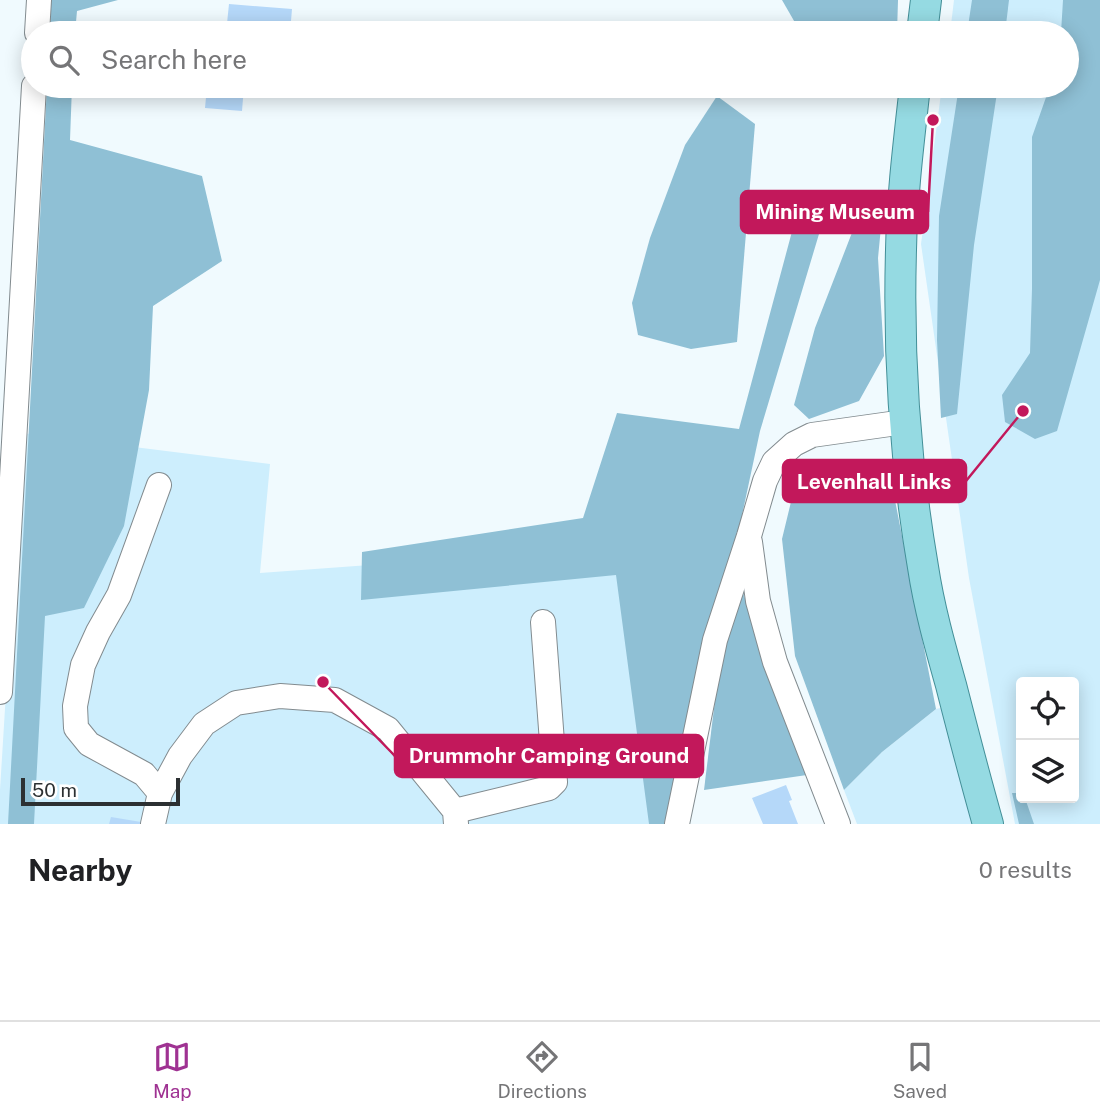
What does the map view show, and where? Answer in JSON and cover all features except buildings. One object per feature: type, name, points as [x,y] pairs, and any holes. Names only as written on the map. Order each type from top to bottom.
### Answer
[{"type":"main road","points":[[923,21],[926,0]]},
{"type":"main road","points":[[914,98],[906,159],[901,247],[900,348],[904,424],[923,569],[936,631],[988,824]]},
{"type":"street","points":[[38,21],[39,0]]},
{"type":"street","points":[[0,692],[33,98]]},
{"type":"street","points":[[677,824],[715,640],[750,536],[765,481],[774,462],[794,444],[812,435],[904,424]]},
{"type":"street","points":[[159,485],[119,596],[83,665],[75,706],[76,728],[89,744],[144,774],[160,793]]},
{"type":"street","points":[[750,536],[758,601],[775,662],[838,824]]},
{"type":"street","points":[[153,824],[160,793],[180,756],[204,724],[236,703],[280,696],[335,700],[388,729],[456,818],[549,788],[555,782],[543,622]]},
{"type":"shaded area","points":[[51,0],[118,0],[77,11],[76,21],[50,21]]},
{"type":"shaded area","points":[[782,0],[898,0],[897,21],[794,21]]},
{"type":"shaded area","points":[[954,0],[1100,0],[1100,824],[1015,824],[969,578],[921,244],[940,98],[1079,98],[1079,21],[951,21]]},
{"type":"shaded area","points":[[972,0],[1009,0],[1006,21],[969,21]]},
{"type":"shaded area","points":[[1063,0],[1100,0],[1100,280],[1057,431],[1035,439],[1005,422],[1002,395],[1030,353],[1032,137],[1046,98],[1079,98],[1079,21],[1062,21]]},
{"type":"shaded area","points":[[46,98],[72,98],[70,140],[202,176],[222,261],[153,306],[149,390],[124,526],[84,608],[45,616],[34,824],[8,824]]},
{"type":"shaded area","points":[[716,98],[720,98],[755,124],[737,342],[691,349],[638,335],[632,303],[650,238],[685,145]]},
{"type":"shaded area","points":[[957,98],[996,98],[974,245],[957,414],[941,418],[937,340],[939,216]]},
{"type":"shaded area","points":[[867,194],[884,196],[878,258],[884,356],[859,401],[809,419],[794,405],[815,328]]},
{"type":"shaded area","points":[[801,198],[822,224],[760,431],[673,824],[649,824],[616,575],[361,600],[362,552],[583,518],[617,413],[739,429]]},
{"type":"shaded area","points":[[22,433],[270,464],[260,573],[630,546],[650,824],[0,824]]},
{"type":"shaded area","points":[[875,463],[891,480],[936,709],[882,752],[844,790],[795,656],[782,539],[798,473]]},
{"type":"shaded area","points":[[742,590],[807,775],[704,790],[722,643]]},
{"type":"shaded area","points":[[945,707],[975,824],[857,824],[844,790],[882,752],[936,709]]},
{"type":"shaded area","points":[[1012,793],[1016,793],[1016,803],[1027,803],[1034,824],[1019,824]]},
{"type":"place","name":"Mining Museum","points":[[933,120]]},
{"type":"place","name":"Levenhall Links","points":[[1023,411]]},
{"type":"place","name":"Drummohr Camping Ground","points":[[323,682]]}]
